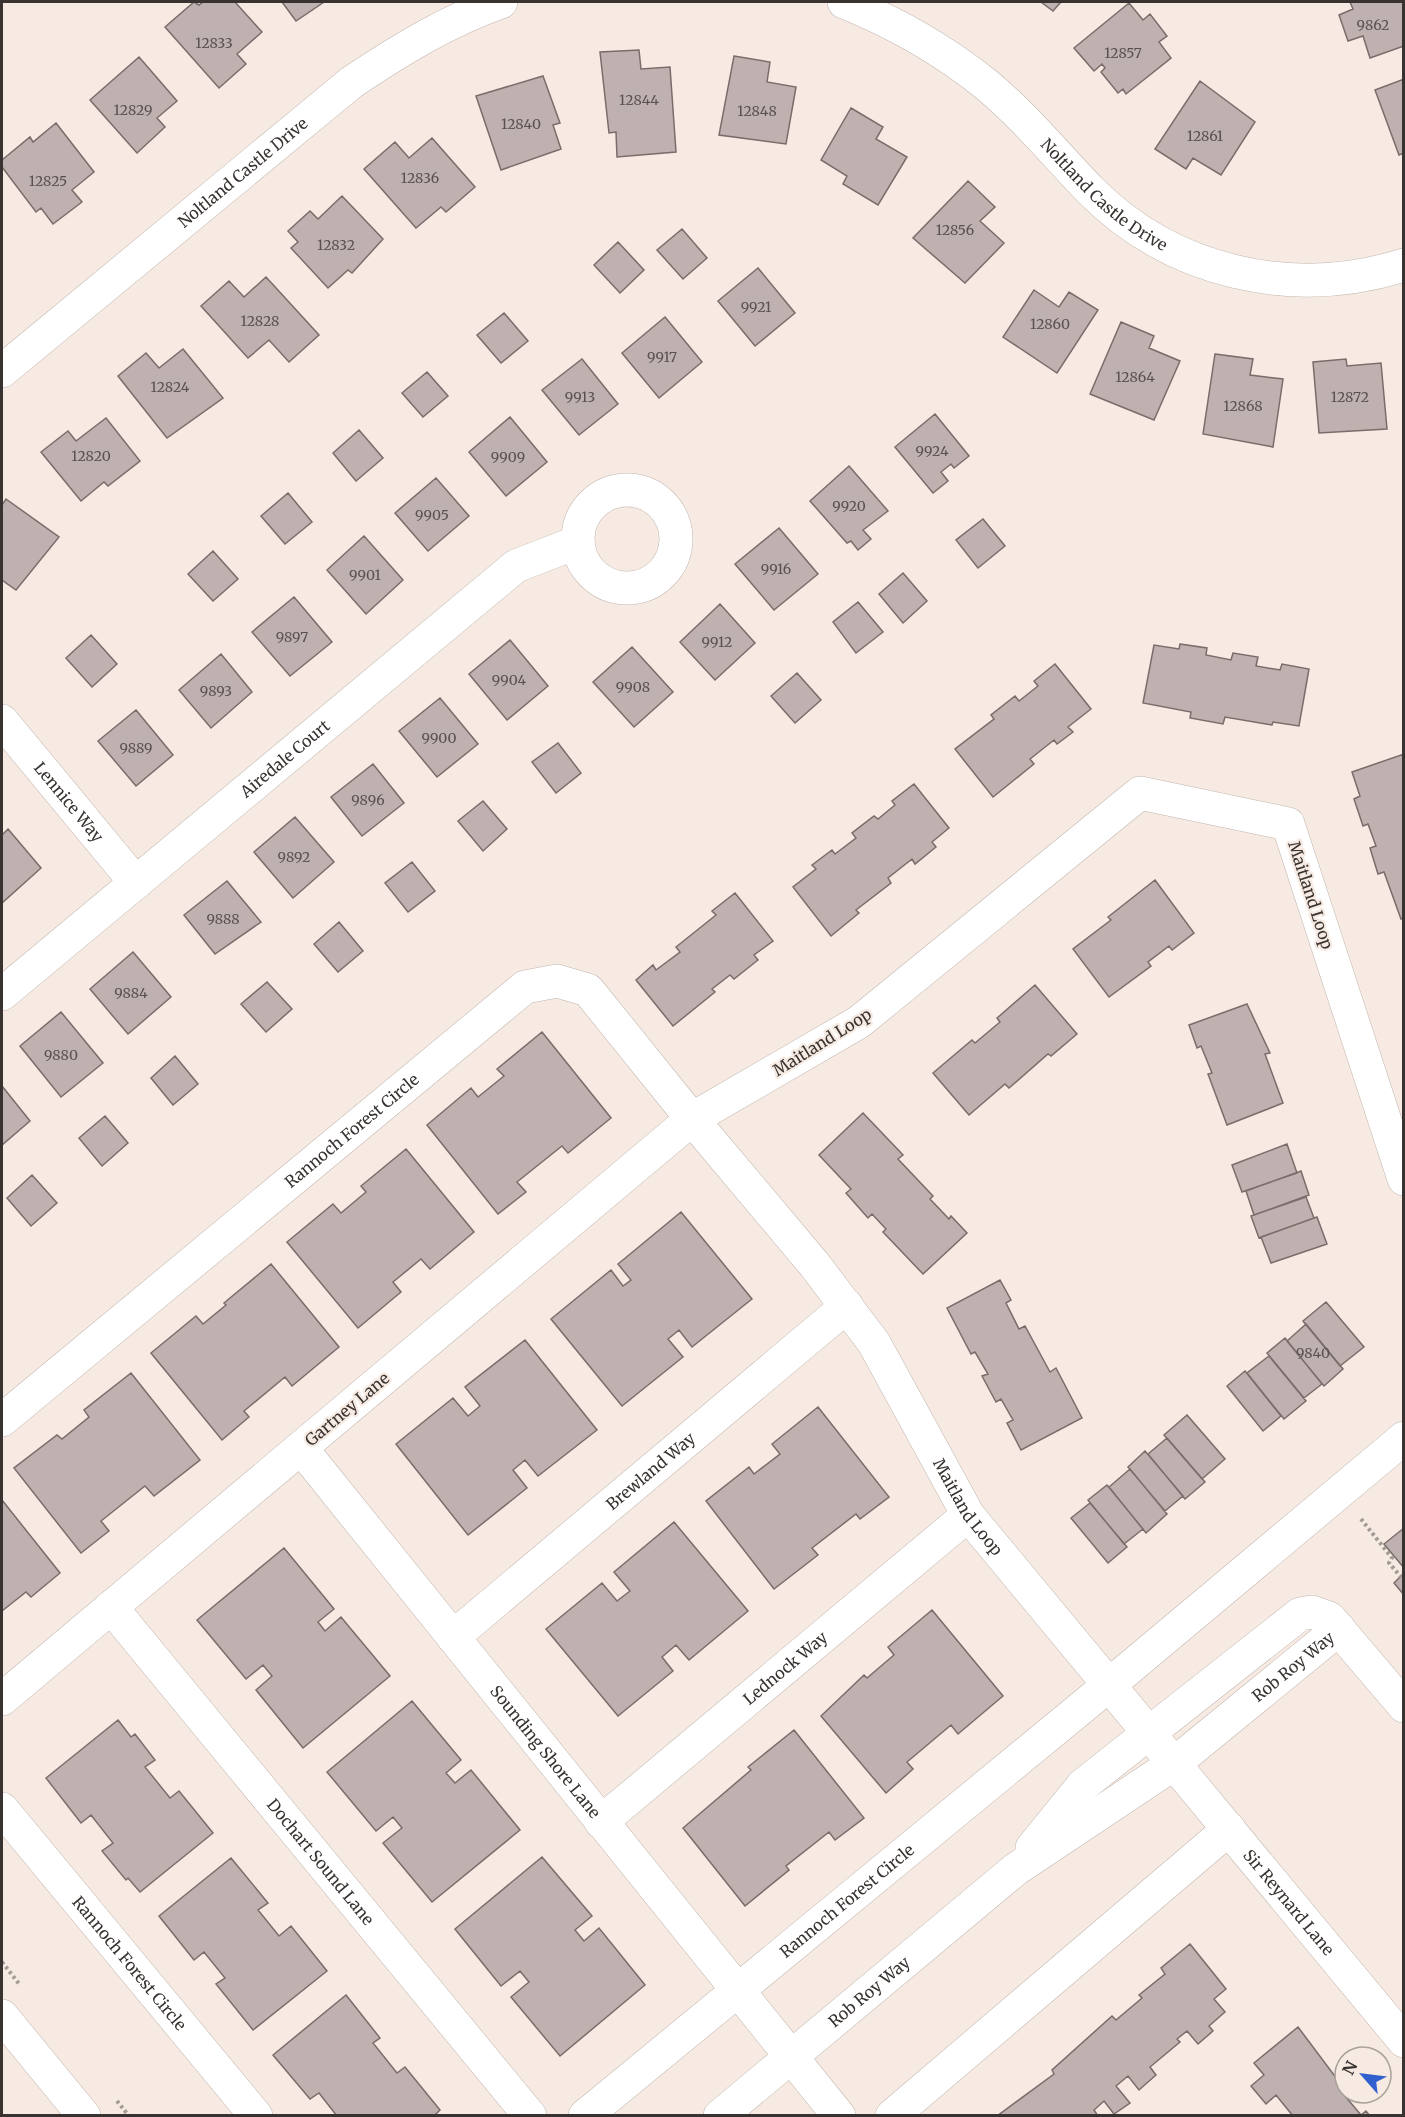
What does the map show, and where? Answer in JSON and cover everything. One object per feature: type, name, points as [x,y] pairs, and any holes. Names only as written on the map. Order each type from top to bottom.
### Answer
[{"type":"street","name":"Noltland Castle Drive","points":[[2,371],[352,82],[408,44],[468,14],[501,2]]},
{"type":"street","name":"Noltland Castle Drive","points":[[844,2],[876,14],[932,45],[988,86],[1041,135],[1090,191],[1129,224],[1182,255],[1230,272],[1272,280],[1331,280],[1404,266]]},
{"type":"street","name":"Airedale Court","points":[[2,994],[516,566],[578,542]]},
{"type":"street","name":"Lennice Way","points":[[2,721],[136,883]]},
{"type":"street","name":"Maitland Loop","points":[[1174,1763],[968,1515],[874,1343],[847,1306],[692,1119],[859,1022],[1140,794],[1288,824],[1404,1179]]},
{"type":"street","name":"Rannoch Forest Circle","points":[[2,1420],[525,987],[557,981],[588,990],[692,1119]]},
{"type":"street","name":"Gartney Lane","points":[[2,1699],[692,1119]]},
{"type":"street","name":"Brewland Way","points":[[453,1637],[847,1306]]},
{"type":"street","points":[[1109,1685],[1404,1438]]},
{"type":"street","name":"Sounding Shore Lane","points":[[301,1448],[839,2115]]},
{"type":"street","name":"Lednock Way","points":[[601,1822],[968,1515]]},
{"type":"street","name":"Dochart Sound Lane","points":[[111,1607],[530,2115]]},
{"type":"street","name":"Rob Roy Way","points":[[720,2115],[1016,1869],[1174,1763],[1339,1629],[1329,1618],[1312,1612],[1291,1619],[1083,1785],[1064,1805],[1016,1869]]},
{"type":"street","points":[[1339,1629],[1404,1707]]},
{"type":"street","name":"Rannoch Forest Circle","points":[[585,2115],[1109,1685]]},
{"type":"street","name":"Sir Reynard Lane","points":[[1174,1763],[1404,2041]]},
{"type":"street","name":"Rannoch Forest Circle","points":[[2,1809],[256,2115]]},
{"type":"street","points":[[892,2115],[1229,1829]]},
{"type":"street","points":[[2,2016],[84,2115]]},
{"type":"path","points":[[1340,1492],[1392,1558],[1389,1563],[1401,1576]]},
{"type":"building","points":[[194,2],[199,5],[203,2],[235,2],[262,32],[237,54],[246,64],[219,88],[165,27]]},
{"type":"building","points":[[282,2],[324,2],[296,21]]},
{"type":"building","points":[[1041,2],[1061,2],[1053,11]]},
{"type":"building","points":[[1350,2],[1404,2],[1404,46],[1370,58],[1363,36],[1348,41],[1339,15],[1353,9]]},
{"type":"building","points":[[1129,3],[1143,20],[1150,14],[1167,36],[1159,42],[1171,58],[1126,94],[1123,89],[1118,93],[1101,72],[1105,68],[1102,64],[1094,71],[1074,48]]},
{"type":"building","points":[[639,50],[641,69],[670,67],[676,152],[617,157],[616,132],[609,133],[600,52]]},
{"type":"building","points":[[734,56],[770,62],[767,82],[796,87],[786,144],[719,135]]},
{"type":"building","points":[[139,57],[177,101],[157,118],[165,127],[137,153],[90,100]]},
{"type":"building","points":[[543,76],[560,123],[553,125],[561,149],[501,170],[476,96]]},
{"type":"building","points":[[1404,79],[1404,153],[1399,155],[1375,90]]},
{"type":"building","points":[[1200,81],[1255,122],[1221,175],[1193,158],[1186,169],[1155,149]]},
{"type":"building","points":[[851,108],[883,127],[876,139],[907,157],[878,205],[843,184],[847,176],[821,160]]},
{"type":"building","points":[[56,123],[94,172],[72,190],[82,202],[53,224],[41,208],[36,212],[2,167],[2,160],[30,137],[33,142]]},
{"type":"building","points":[[432,138],[475,187],[446,212],[441,207],[416,228],[364,169],[395,142],[409,158]]},
{"type":"building","points":[[968,181],[995,207],[980,221],[1004,243],[965,283],[913,238]]},
{"type":"building","points":[[342,196],[383,239],[352,273],[348,270],[328,288],[291,248],[298,242],[288,231],[310,211],[318,219]]},
{"type":"building","points":[[682,229],[707,258],[683,279],[657,250]]},
{"type":"building","points":[[618,242],[644,270],[620,293],[594,265]]},
{"type":"building","points":[[758,268],[795,313],[755,346],[718,301]]},
{"type":"building","points":[[266,277],[319,335],[289,362],[269,340],[248,358],[201,306],[229,281],[244,297]]},
{"type":"building","points":[[1034,290],[1059,307],[1069,292],[1098,310],[1057,373],[1003,337]]},
{"type":"building","points":[[504,313],[528,341],[501,363],[477,335]]},
{"type":"building","points":[[665,317],[702,362],[659,398],[622,353]]},
{"type":"building","points":[[1121,322],[1154,336],[1149,348],[1180,361],[1154,420],[1090,394]]},
{"type":"building","points":[[183,349],[223,398],[167,438],[118,376],[146,353],[159,368]]},
{"type":"building","points":[[1215,354],[1253,359],[1250,375],[1283,379],[1273,447],[1203,434]]},
{"type":"building","points":[[582,359],[618,404],[579,435],[542,390]]},
{"type":"building","points":[[1346,359],[1347,366],[1381,363],[1387,429],[1319,433],[1313,362]]},
{"type":"building","points":[[427,372],[448,396],[423,417],[402,393]]},
{"type":"building","points":[[935,414],[969,456],[954,468],[951,464],[941,472],[948,481],[933,493],[895,447]]},
{"type":"building","points":[[510,417],[547,462],[506,496],[469,452]]},
{"type":"building","points":[[106,418],[140,461],[108,486],[104,482],[81,501],[41,452],[68,431],[76,441]]},
{"type":"building","points":[[359,430],[383,458],[356,481],[333,453]]},
{"type":"building","points":[[849,466],[888,511],[863,530],[871,539],[858,550],[851,541],[847,543],[810,501]]},
{"type":"building","points":[[436,478],[469,516],[428,551],[395,513]]},
{"type":"building","points":[[288,493],[312,522],[285,544],[261,516]]},
{"type":"building","points":[[6,499],[59,537],[16,590],[2,580],[2,505]]},
{"type":"building","points":[[983,519],[1005,546],[978,568],[956,540]]},
{"type":"building","points":[[779,528],[818,574],[774,610],[735,564]]},
{"type":"building","points":[[364,536],[403,580],[366,614],[327,570]]},
{"type":"building","points":[[213,551],[238,579],[213,601],[188,574]]},
{"type":"building","points":[[903,573],[927,601],[903,623],[879,594]]},
{"type":"building","points":[[294,597],[332,642],[290,676],[252,632]]},
{"type":"building","points":[[858,602],[883,632],[856,653],[833,622]]},
{"type":"building","points":[[720,604],[755,643],[715,680],[680,642]]},
{"type":"building","points":[[91,635],[117,664],[92,687],[66,658]]},
{"type":"building","points":[[510,640],[548,686],[507,720],[469,674]]},
{"type":"building","points":[[1180,644],[1207,648],[1206,655],[1231,660],[1233,653],[1258,657],[1256,666],[1280,670],[1282,664],[1309,669],[1299,726],[1273,722],[1272,725],[1225,717],[1223,724],[1190,718],[1191,712],[1143,703],[1154,645],[1179,649]]},
{"type":"building","points":[[632,647],[673,692],[634,727],[593,682]]},
{"type":"building","points":[[221,654],[252,692],[211,728],[179,690]]},
{"type":"building","points":[[1055,664],[1091,709],[1068,727],[1073,732],[1057,744],[1054,740],[1030,759],[1034,764],[993,797],[955,749],[994,719],[991,715],[1015,696],[1019,701],[1038,686],[1034,681]]},
{"type":"building","points":[[797,673],[821,700],[795,723],[771,696]]},
{"type":"building","points":[[440,698],[478,744],[437,777],[399,731]]},
{"type":"building","points":[[136,710],[173,755],[136,786],[98,741]]},
{"type":"building","points":[[558,743],[581,773],[556,793],[532,762]]},
{"type":"building","points":[[1404,754],[1404,918],[1401,919],[1384,872],[1378,874],[1370,848],[1376,846],[1368,824],[1363,826],[1354,799],[1360,796],[1352,772]]},
{"type":"building","points":[[373,764],[404,803],[362,836],[331,797]]},
{"type":"building","points":[[914,784],[949,828],[932,842],[936,847],[915,864],[912,859],[888,878],[891,883],[856,910],[859,913],[831,936],[793,887],[816,869],[812,865],[832,850],[835,854],[856,838],[852,833],[874,816],[878,819],[895,805],[892,801]]},
{"type":"building","points":[[483,801],[507,829],[483,851],[458,821]]},
{"type":"building","points":[[295,817],[334,862],[293,898],[254,852]]},
{"type":"building","points":[[8,829],[41,868],[2,903],[2,835]]},
{"type":"building","points":[[412,862],[435,891],[408,912],[385,883]]},
{"type":"building","points":[[1155,880],[1194,933],[1172,950],[1169,946],[1148,962],[1151,966],[1109,997],[1073,949],[1111,920],[1108,917]]},
{"type":"building","points":[[227,881],[261,922],[215,954],[184,915]]},
{"type":"building","points":[[735,893],[773,941],[754,955],[758,960],[734,979],[730,975],[712,989],[715,992],[673,1026],[636,980],[653,965],[656,970],[680,952],[676,947],[716,915],[712,911]]},
{"type":"building","points":[[339,922],[363,951],[338,972],[314,944]]},
{"type":"building","points":[[133,952],[171,997],[128,1034],[90,989]]},
{"type":"building","points":[[267,982],[292,1009],[266,1032],[241,1004]]},
{"type":"building","points":[[1035,985],[1077,1034],[1051,1056],[1048,1054],[1009,1088],[1005,1084],[969,1115],[933,1073],[972,1040],[975,1043],[1000,1022],[997,1018]]},
{"type":"building","points":[[1247,1004],[1270,1053],[1265,1054],[1283,1103],[1227,1125],[1208,1074],[1212,1073],[1201,1046],[1197,1048],[1189,1025]]},
{"type":"building","points":[[61,1012],[103,1063],[61,1097],[20,1046]]},
{"type":"building","points":[[542,1032],[611,1118],[568,1153],[562,1146],[517,1182],[526,1192],[498,1214],[427,1125],[471,1088],[478,1097],[504,1076],[497,1069]]},
{"type":"building","points":[[175,1056],[198,1084],[173,1105],[151,1078]]},
{"type":"building","points":[[2,1086],[30,1121],[2,1145]]},
{"type":"building","points":[[863,1113],[903,1155],[898,1159],[933,1196],[930,1199],[949,1219],[951,1216],[967,1233],[923,1274],[883,1232],[886,1229],[872,1214],[868,1218],[846,1193],[851,1189],[819,1155]]},
{"type":"building","points":[[105,1116],[128,1143],[102,1166],[79,1138]]},
{"type":"building","points":[[1287,1144],[1297,1173],[1242,1192],[1232,1165]]},
{"type":"building","points":[[406,1149],[474,1232],[430,1269],[421,1259],[393,1282],[401,1292],[358,1328],[287,1242],[333,1204],[341,1213],[366,1192],[361,1186]]},
{"type":"building","points":[[1301,1171],[1309,1195],[1254,1215],[1246,1191]]},
{"type":"building","points":[[32,1175],[57,1203],[31,1226],[7,1198]]},
{"type":"building","points":[[1306,1197],[1314,1218],[1259,1238],[1251,1216]]},
{"type":"building","points":[[681,1212],[752,1299],[692,1347],[679,1330],[668,1339],[683,1357],[622,1406],[551,1319],[611,1270],[623,1286],[631,1280],[618,1264]]},
{"type":"building","points":[[1317,1217],[1327,1244],[1271,1263],[1261,1237]]},
{"type":"building","points":[[271,1264],[339,1347],[292,1386],[285,1377],[244,1411],[249,1417],[222,1440],[151,1353],[196,1316],[203,1324],[226,1305],[224,1303]]},
{"type":"building","points":[[1000,1280],[1011,1300],[1006,1303],[1019,1329],[1025,1326],[1050,1372],[1056,1368],[1082,1418],[1021,1450],[1007,1423],[1013,1420],[1001,1399],[996,1402],[982,1376],[988,1374],[975,1352],[971,1354],[947,1308]]},
{"type":"building","points":[[1326,1302],[1364,1347],[1340,1366],[1303,1321]]},
{"type":"building","points":[[1306,1324],[1343,1369],[1324,1386],[1287,1341]]},
{"type":"building","points":[[1285,1338],[1322,1384],[1304,1398],[1267,1353]]},
{"type":"building","points":[[525,1340],[597,1430],[538,1476],[525,1460],[513,1470],[527,1488],[468,1535],[396,1444],[453,1398],[468,1416],[480,1406],[465,1387]]},
{"type":"building","points":[[1269,1356],[1306,1401],[1284,1419],[1247,1373]]},
{"type":"building","points":[[1245,1371],[1281,1416],[1263,1431],[1227,1386]]},
{"type":"building","points":[[131,1373],[200,1460],[154,1496],[145,1486],[101,1521],[109,1531],[81,1553],[14,1468],[57,1435],[62,1439],[89,1417],[84,1410]]},
{"type":"building","points":[[818,1407],[889,1497],[860,1519],[856,1514],[812,1548],[818,1555],[774,1589],[706,1501],[749,1467],[754,1474],[780,1454],[772,1444]]},
{"type":"building","points":[[1187,1415],[1225,1459],[1202,1479],[1164,1435]]},
{"type":"building","points":[[1167,1438],[1205,1482],[1185,1499],[1148,1454]]},
{"type":"building","points":[[1145,1451],[1183,1496],[1165,1511],[1128,1467]]},
{"type":"building","points":[[1130,1469],[1167,1514],[1146,1533],[1109,1487]]},
{"type":"building","points":[[1107,1485],[1143,1529],[1124,1544],[1088,1500]]},
{"type":"building","points":[[2,1500],[60,1573],[31,1597],[26,1592],[2,1611]]},
{"type":"building","points":[[1090,1503],[1127,1547],[1108,1563],[1071,1518]]},
{"type":"building","points":[[674,1522],[748,1611],[689,1660],[676,1645],[662,1657],[673,1671],[618,1716],[546,1629],[602,1583],[617,1601],[630,1591],[614,1572]]},
{"type":"building","points":[[1404,1528],[1404,1568],[1384,1544]]},
{"type":"building","points":[[284,1548],[334,1609],[318,1622],[325,1631],[341,1617],[390,1676],[303,1748],[256,1690],[272,1676],[263,1665],[246,1679],[197,1620]]},
{"type":"building","points":[[1404,1573],[1404,1595],[1394,1583]]},
{"type":"building","points":[[932,1610],[1003,1696],[958,1734],[951,1725],[907,1762],[913,1769],[886,1793],[821,1716],[864,1675],[867,1678],[894,1655],[888,1647]]},
{"type":"building","points":[[412,1701],[461,1760],[446,1773],[455,1783],[471,1770],[520,1830],[432,1902],[383,1843],[402,1828],[393,1817],[376,1831],[327,1772]]},
{"type":"building","points":[[118,1720],[131,1737],[135,1734],[155,1760],[145,1767],[170,1798],[179,1791],[213,1833],[140,1892],[128,1878],[126,1880],[102,1851],[113,1843],[91,1815],[81,1823],[46,1778]]},
{"type":"building","points":[[794,1730],[864,1818],[835,1840],[829,1832],[786,1866],[789,1870],[745,1906],[683,1828],[751,1770],[748,1767]]},
{"type":"building","points":[[542,1857],[592,1916],[575,1930],[584,1941],[599,1928],[645,1985],[560,2056],[511,1997],[529,1982],[520,1971],[501,1986],[455,1929]]},
{"type":"building","points":[[231,1858],[268,1903],[258,1910],[279,1936],[291,1926],[327,1971],[253,2030],[216,1984],[225,1978],[204,1952],[194,1960],[159,1916]]},
{"type":"building","points":[[1190,1944],[1226,1989],[1214,1999],[1225,2012],[1209,2026],[1213,2031],[1198,2044],[1187,2031],[1177,2039],[1180,2042],[1150,2067],[1156,2075],[1139,2090],[1128,2076],[1116,2086],[1130,2103],[1114,2114],[1104,2101],[1094,2110],[1098,2116],[997,2116],[1054,2074],[1052,2070],[1112,2016],[1116,2020],[1142,1998],[1139,1995],[1165,1974],[1161,1968]]},
{"type":"building","points":[[346,1995],[380,2038],[373,2043],[397,2073],[405,2067],[440,2110],[434,2116],[337,2116],[319,2093],[310,2099],[273,2055]]},
{"type":"building","points":[[1298,2027],[1333,2074],[1333,2105],[1353,2105],[1361,2115],[1366,2111],[1370,2116],[1293,2116],[1276,2095],[1266,2104],[1251,2086],[1264,2075],[1254,2063]]}]
